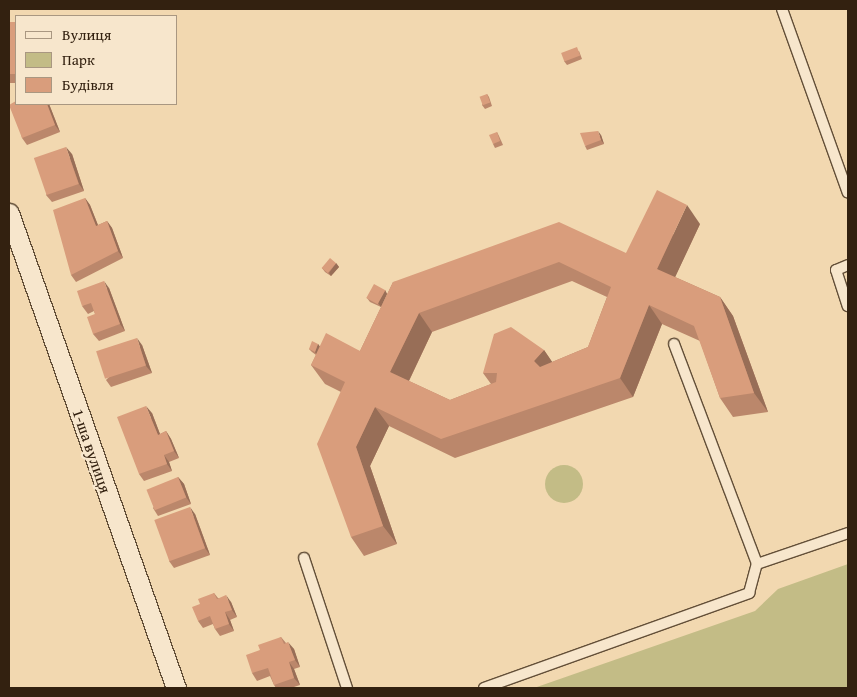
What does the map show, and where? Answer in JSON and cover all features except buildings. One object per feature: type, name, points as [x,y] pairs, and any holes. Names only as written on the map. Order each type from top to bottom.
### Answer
[{"type":"street","name":"1-ша вулиця","points":[[9,214],[176,688]]},
{"type":"lane","points":[[782,9],[848,193]]},
{"type":"lane","points":[[848,265],[836,270],[848,306]]},
{"type":"lane","points":[[484,688],[749,593],[757,564],[674,344]]},
{"type":"lane","points":[[757,564],[848,534]]},
{"type":"lane","points":[[304,558],[347,688]]},
{"type":"green space","points":[[564,465],[577,471],[583,484],[577,497],[564,503],[551,497],[545,484],[551,471]]},
{"type":"green space","points":[[848,564],[848,688],[534,688],[755,611],[778,589]]}]
